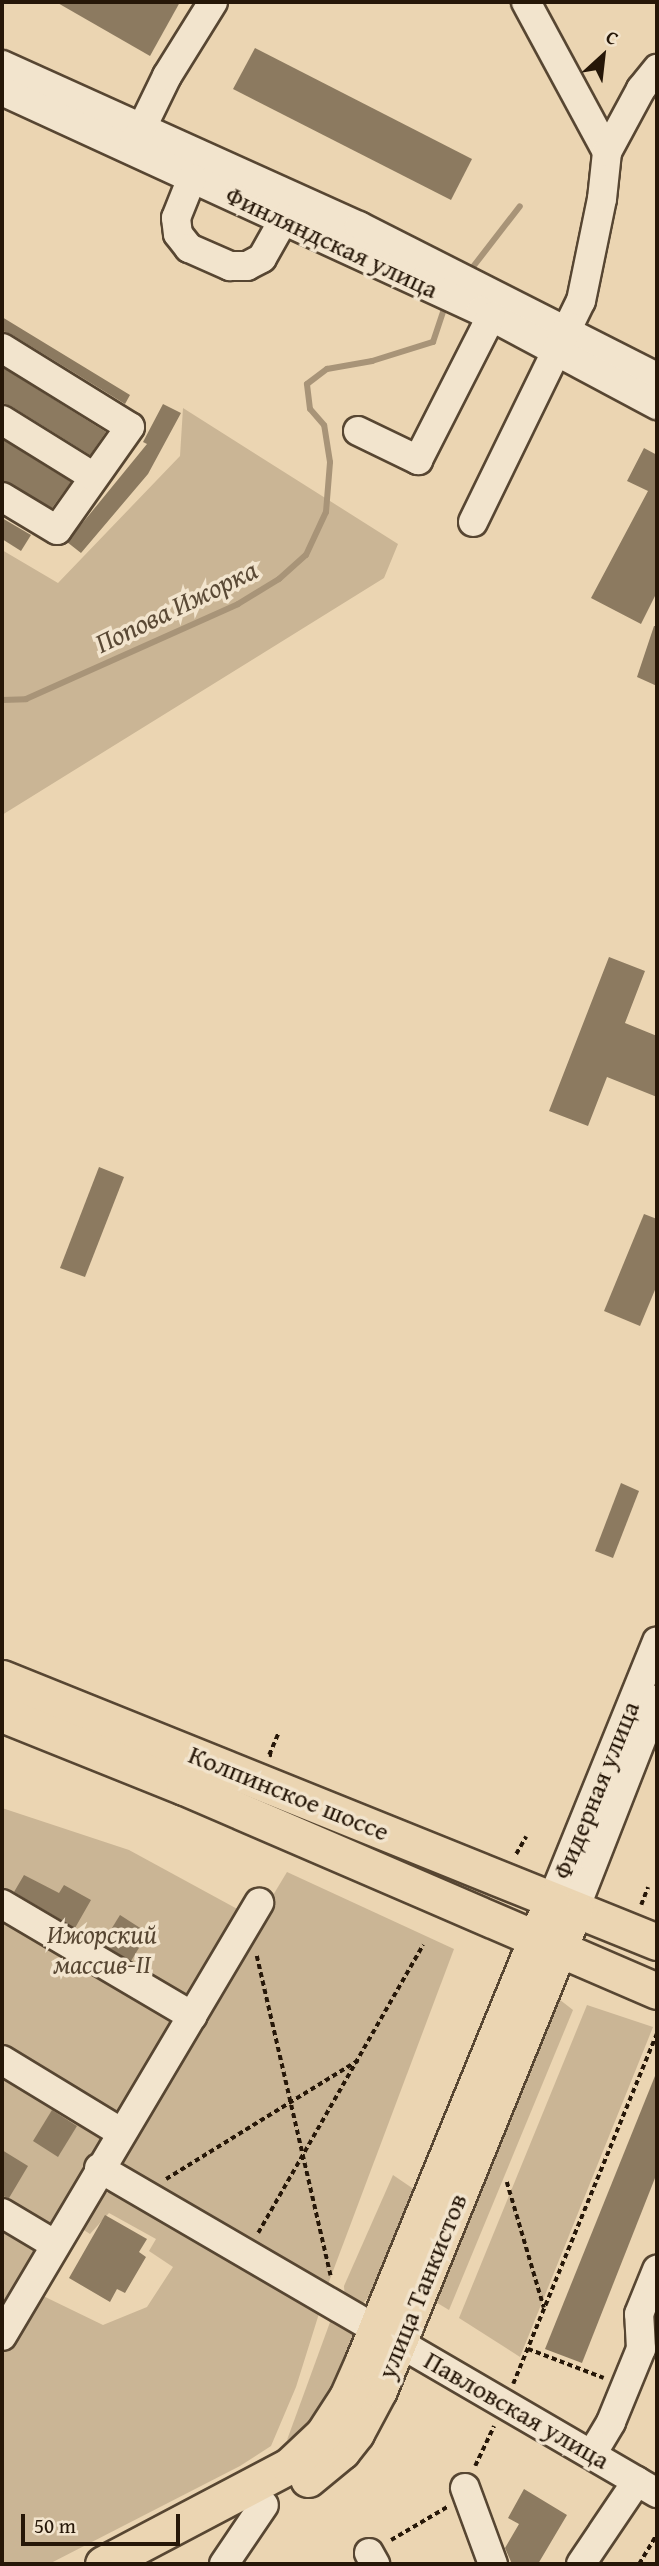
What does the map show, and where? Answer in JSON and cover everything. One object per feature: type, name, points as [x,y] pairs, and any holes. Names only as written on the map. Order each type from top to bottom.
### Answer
[{"type":"main road","name":"Колпинское шоссе","points":[[2,1678],[657,1942]]},
{"type":"main road","name":"Колпинское шоссе","points":[[2,1714],[184,1787],[657,1991]]},
{"type":"main road","name":"Фидерная улица","points":[[547,1944],[564,1904]]},
{"type":"main road","name":"улица Танкистов","points":[[151,2564],[300,2486],[342,2451],[370,2410],[388,2335],[547,1944]]},
{"type":"main road","name":"улица Танкистов","points":[[103,2564],[289,2466],[323,2434],[388,2335]]},
{"type":"street","points":[[136,139],[166,76],[214,2]]},
{"type":"street","points":[[526,2],[607,152]]},
{"type":"street","name":"Финляндская улица","points":[[2,65],[136,139],[424,271],[488,306],[562,340],[657,377]]},
{"type":"street","points":[[472,522],[581,301],[602,199],[607,152],[641,89],[657,69]]},
{"type":"street","name":"Финляндская улица","points":[[2,91],[136,139],[192,178],[284,219],[424,271]]},
{"type":"street","points":[[192,178],[176,218],[178,234],[189,248],[220,262],[230,266],[247,266],[262,258],[284,219]]},
{"type":"street","points":[[358,432],[418,460],[488,306]]},
{"type":"street","name":"Финляндская улица","points":[[562,340],[657,405]]},
{"type":"street","points":[[2,348],[130,427],[57,530],[2,497]]},
{"type":"street","points":[[2,421],[94,477]]},
{"type":"street","name":"Фидерная улица","points":[[564,1904],[657,1641]]},
{"type":"street","name":"Фидерная улица","points":[[564,1904],[657,1700]]},
{"type":"street","points":[[2,1904],[192,2016]]},
{"type":"street","points":[[2,2336],[99,2168],[254,1911]]},
{"type":"street","points":[[2,2060],[122,2133]]},
{"type":"street","name":"Павловская улица","points":[[99,2168],[647,2487]]},
{"type":"street","points":[[2,2213],[54,2244]]},
{"type":"street","points":[[592,2454],[625,2387],[649,2348],[639,2314],[657,2270]]},
{"type":"street","points":[[581,2564],[647,2487]]},
{"type":"street","points":[[464,2488],[493,2564]]},
{"type":"street","points":[[223,2564],[264,2505]]},
{"type":"path","points":[[638,1912],[648,1887]]},
{"type":"path","points":[[254,1911],[302,2152],[332,2281]]},
{"type":"path","points":[[247,2254],[302,2152],[360,2059],[423,1945]]},
{"type":"path","points":[[372,2559],[452,2503],[464,2488],[528,2349],[657,2033]]},
{"type":"path","points":[[144,2193],[360,2059]]},
{"type":"path","points":[[507,2182],[544,2309]]},
{"type":"path","points":[[528,2349],[625,2387]]},
{"type":"path","points":[[639,2564],[657,2534]]},
{"type":"green space","points":[[183,408],[398,544],[384,578],[2,815],[2,550],[58,583],[180,456]]},
{"type":"green space","name":"Ижорский массив-II","points":[[2,1808],[129,1850],[241,1911],[2,2321]]},
{"type":"green space","points":[[287,1872],[454,1949],[327,2287],[112,2162]]},
{"type":"green space","points":[[555,1996],[573,2010],[449,2310],[429,2298]]},
{"type":"green space","points":[[587,2005],[653,2027],[520,2357],[459,2318]]},
{"type":"green space","points":[[393,2175],[415,2190],[370,2296],[361,2305],[345,2299],[344,2286]]},
{"type":"green space","points":[[122,2189],[322,2304],[296,2387],[271,2446],[240,2466],[49,2564],[2,2564],[2,2352],[37,2293],[103,2325],[147,2307],[173,2267],[149,2251],[156,2239],[109,2213],[90,2234],[73,2223],[90,2197]]},
{"type":"green space","points":[[333,2314],[361,2329],[325,2406],[305,2428],[287,2440]]},
{"type":"building","points":[[56,2],[180,2],[150,56]]},
{"type":"building","points":[[255,48],[472,159],[451,200],[233,89]]},
{"type":"building","points":[[2,317],[130,395],[125,404],[2,331]]},
{"type":"building","points":[[2,367],[106,432],[90,455],[2,403]]},
{"type":"building","points":[[163,404],[181,413],[148,474],[81,553],[67,542],[147,444],[143,442]]},
{"type":"building","points":[[2,439],[71,482],[52,508],[2,480]]},
{"type":"building","points":[[644,448],[657,455],[657,592],[641,624],[591,598],[648,491],[627,481]]},
{"type":"building","points":[[2,518],[31,535],[21,551],[2,539]]},
{"type":"building","points":[[654,626],[657,626],[657,686],[637,677]]},
{"type":"building","points":[[609,957],[645,971],[625,1023],[657,1036],[657,1097],[607,1077],[588,1126],[549,1111]]},
{"type":"building","points":[[99,1167],[124,1177],[85,1277],[60,1268]]},
{"type":"building","points":[[644,1214],[657,1219],[657,1285],[640,1326],[604,1311]]},
{"type":"building","points":[[621,1483],[639,1491],[613,1558],[595,1551]]},
{"type":"building","points":[[24,1875],[59,1893],[64,1885],[91,1900],[75,1928],[14,1892]]},
{"type":"building","points":[[120,1915],[148,1933],[131,1961],[102,1944]]},
{"type":"building","points":[[657,2071],[657,2173],[582,2363],[545,2349]]},
{"type":"building","points":[[52,2110],[77,2126],[58,2157],[33,2141]]},
{"type":"building","points":[[2,2150],[28,2166],[9,2198],[2,2196]]},
{"type":"building","points":[[105,2215],[147,2239],[139,2252],[146,2257],[125,2293],[117,2289],[110,2302],[69,2278]]},
{"type":"building","points":[[524,2489],[567,2515],[538,2564],[512,2564],[505,2548],[519,2524],[508,2518]]},
{"type":"waterway","name":"Попова Ижорка","points":[[469,272],[520,206]]},
{"type":"waterway","name":"Попова Ижорка","points":[[2,700],[26,699],[238,604],[279,579],[306,555],[326,512],[330,462],[324,425],[310,409],[307,384],[327,369],[372,361],[433,342],[446,303]]}]
